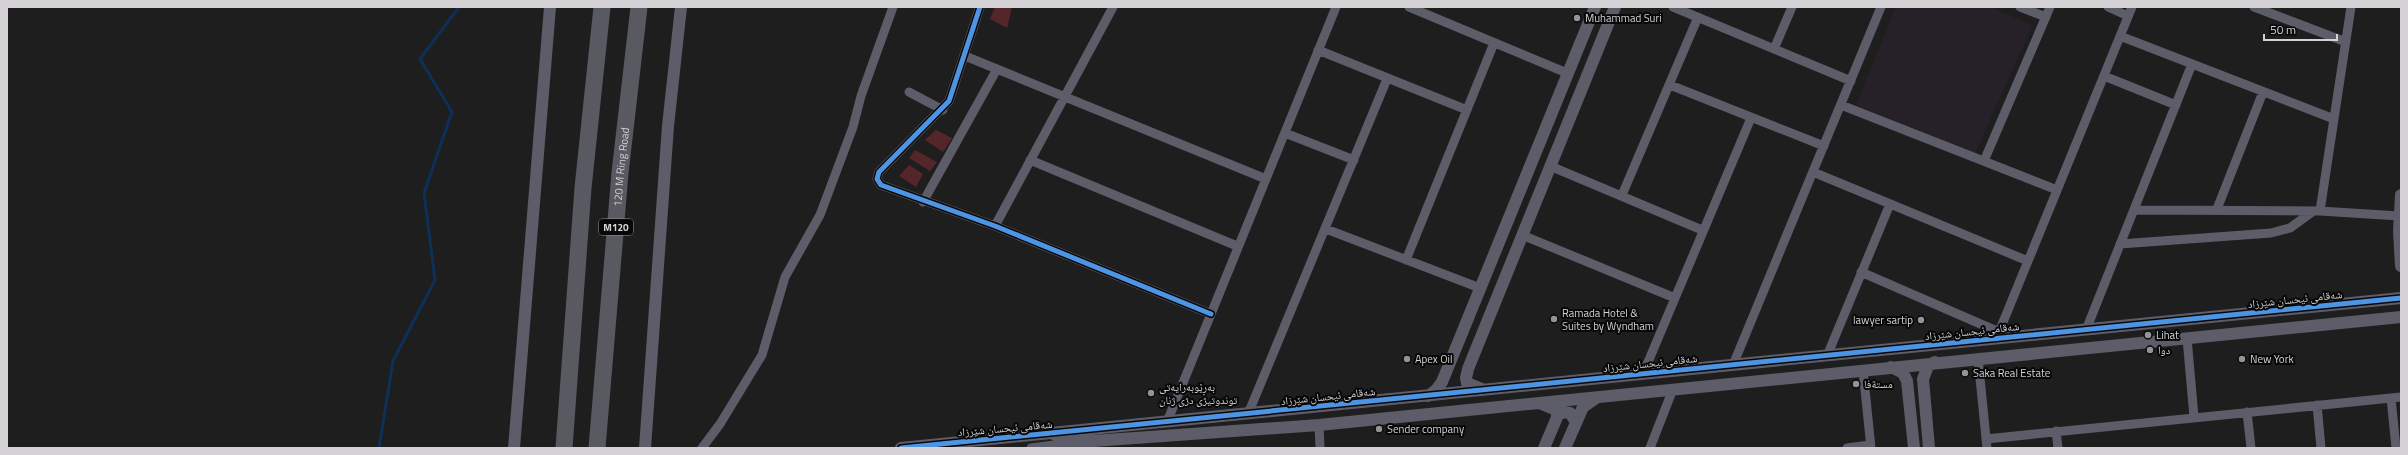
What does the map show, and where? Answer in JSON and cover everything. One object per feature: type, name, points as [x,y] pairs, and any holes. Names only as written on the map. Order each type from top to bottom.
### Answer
[{"type":"highway","points":[[564,448],[583,188],[602,7]]},
{"type":"highway","name":"120 M Ring Road","points":[[597,448],[620,172],[639,7]]},
{"type":"street","points":[[514,448],[550,7]]},
{"type":"street","points":[[645,448],[668,126],[681,7]]},
{"type":"street","points":[[702,448],[720,424],[762,355],[785,277],[820,215],[853,127],[861,96],[893,7]]},
{"type":"street","points":[[980,7],[949,101],[943,110],[879,172],[877,179],[881,185],[923,202],[995,226],[1211,314]]},
{"type":"street","points":[[995,226],[1113,7]]},
{"type":"street","points":[[1167,422],[1237,246],[1336,7]]},
{"type":"street","points":[[1428,396],[1439,386],[1450,362],[1567,72],[1595,7]]},
{"type":"street","points":[[1485,390],[1468,384],[1466,378],[1468,369],[1615,7]]},
{"type":"street","points":[[1673,7],[1851,81]]},
{"type":"street","points":[[1774,49],[1792,7]]},
{"type":"street","points":[[1733,365],[1881,7]]},
{"type":"street","points":[[2020,7],[2046,17]]},
{"type":"street","points":[[1984,161],[2050,7]]},
{"type":"street","points":[[2108,7],[2128,16]]},
{"type":"street","points":[[1861,272],[1999,335],[2132,7]]},
{"type":"street","points":[[2254,7],[2346,42]]},
{"type":"street","points":[[2120,244],[2271,233],[2290,228],[2316,212],[2334,119],[2351,7]]},
{"type":"street","points":[[1412,8],[1567,72]]},
{"type":"street","points":[[1622,195],[1698,17]]},
{"type":"street","points":[[2120,36],[2334,119]]},
{"type":"street","points":[[1406,260],[1494,43]]},
{"type":"street","points":[[1580,44],[1597,52]]},
{"type":"street","points":[[1318,50],[1467,110]]},
{"type":"street","points":[[965,56],[1266,179]]},
{"type":"street","points":[[2086,330],[2192,64]]},
{"type":"street","points":[[923,202],[997,69]]},
{"type":"street","points":[[2104,76],[2176,105]]},
{"type":"street","points":[[1248,414],[1387,79]]},
{"type":"street","points":[[1670,85],[1824,146]]},
{"type":"street","points":[[909,92],[943,110]]},
{"type":"street","points":[[2217,209],[2263,92]]},
{"type":"street","points":[[1841,104],[2057,190]]},
{"type":"street","points":[[1643,374],[1702,230],[1751,118]]},
{"type":"street","points":[[1284,133],[1354,160]]},
{"type":"street","points":[[1030,160],[1237,246]]},
{"type":"street","points":[[1550,166],[1622,195],[1702,230]]},
{"type":"street","points":[[1813,172],[2028,261]]},
{"type":"street","points":[[2401,195],[2401,266]]},
{"type":"street","points":[[1827,356],[1890,204]]},
{"type":"street","points":[[2134,210],[2217,209],[2400,216]]},
{"type":"street","points":[[1326,229],[1480,288]]},
{"type":"street","points":[[1522,235],[1675,298]]},
{"type":"street","name":"شەقامی ئیحسان شێرزاد","points":[[901,448],[1799,359],[1999,335],[2086,330],[2401,298]]},
{"type":"street","name":"شەقامی ئیحسان شێرزاد","points":[[1053,434],[1063,440],[1079,442],[1319,425],[1935,362],[2401,317]]},
{"type":"street","points":[[2157,323],[2159,341]]},
{"type":"street","points":[[2187,338],[2194,417]]},
{"type":"street","points":[[1978,358],[1986,443],[2056,431],[2401,397]]},
{"type":"street","points":[[1799,359],[1800,376]]},
{"type":"street","points":[[1450,362],[1455,370],[1462,372],[1468,369]]},
{"type":"street","points":[[1929,448],[1923,379],[1928,366],[1935,362]]},
{"type":"street","points":[[1891,367],[1903,373],[1907,381],[1914,448]]},
{"type":"street","points":[[1847,448],[1870,446],[1863,370]]},
{"type":"street","points":[[1907,381],[1913,375],[1919,375],[1923,379]]},
{"type":"street","points":[[1650,448],[1673,389]]},
{"type":"street","points":[[1565,448],[1585,405],[1597,397]]},
{"type":"street","points":[[2390,398],[2396,448]]},
{"type":"street","points":[[1357,403],[1359,421]]},
{"type":"street","points":[[1538,403],[1554,409],[1558,415]]},
{"type":"street","points":[[2317,405],[2321,448]]},
{"type":"street","points":[[1544,448],[1558,415],[1567,412],[1573,416],[1576,422]]},
{"type":"street","points":[[2248,412],[2251,448]]},
{"type":"street","points":[[1319,425],[1320,448]]},
{"type":"street","points":[[2056,431],[2058,448]]},
{"type":"street","points":[[1031,448],[1079,442]]},
{"type":"shaded area","points":[[995,7],[1012,7],[1007,28],[990,19]]},
{"type":"shaded area","points":[[1896,7],[1989,7],[2033,25],[1975,153],[1856,105]]},
{"type":"shaded area","points":[[936,130],[952,138],[943,152],[925,140]]},
{"type":"shaded area","points":[[915,150],[937,162],[930,171],[909,158]]},
{"type":"shaded area","points":[[909,165],[923,174],[916,187],[899,176]]},
{"type":"waterway","points":[[379,448],[393,361],[435,280],[424,193],[452,112],[420,59],[459,7]]},
{"type":"cycle path","points":[[980,7],[949,101],[879,172],[877,179],[881,185],[995,226],[1211,314]]},
{"type":"cycle path","points":[[901,448],[2401,298]]},
{"type":"place","name":"Muhammad Suri","points":[[1577,18]]},
{"type":"place","name":"Ramada Hotel & Suites by Wyndham","points":[[1554,319]]},
{"type":"place","name":"lawyer sartip","points":[[1921,320]]},
{"type":"place","name":"Lihat","points":[[2148,335]]},
{"type":"place","name":"دوا","points":[[2150,350]]},
{"type":"place","name":"Apex Oil","points":[[1407,359]]},
{"type":"place","name":"New York","points":[[2242,359]]},
{"type":"place","name":"Saka Real Estate","points":[[1965,373]]},
{"type":"place","name":"مستةفا","points":[[1856,384]]},
{"type":"place","name":"بەڕێوبەرایەتی توندوتیژی دژی ژنان","points":[[1151,393]]},
{"type":"place","name":"Sender company","points":[[1379,429]]}]
